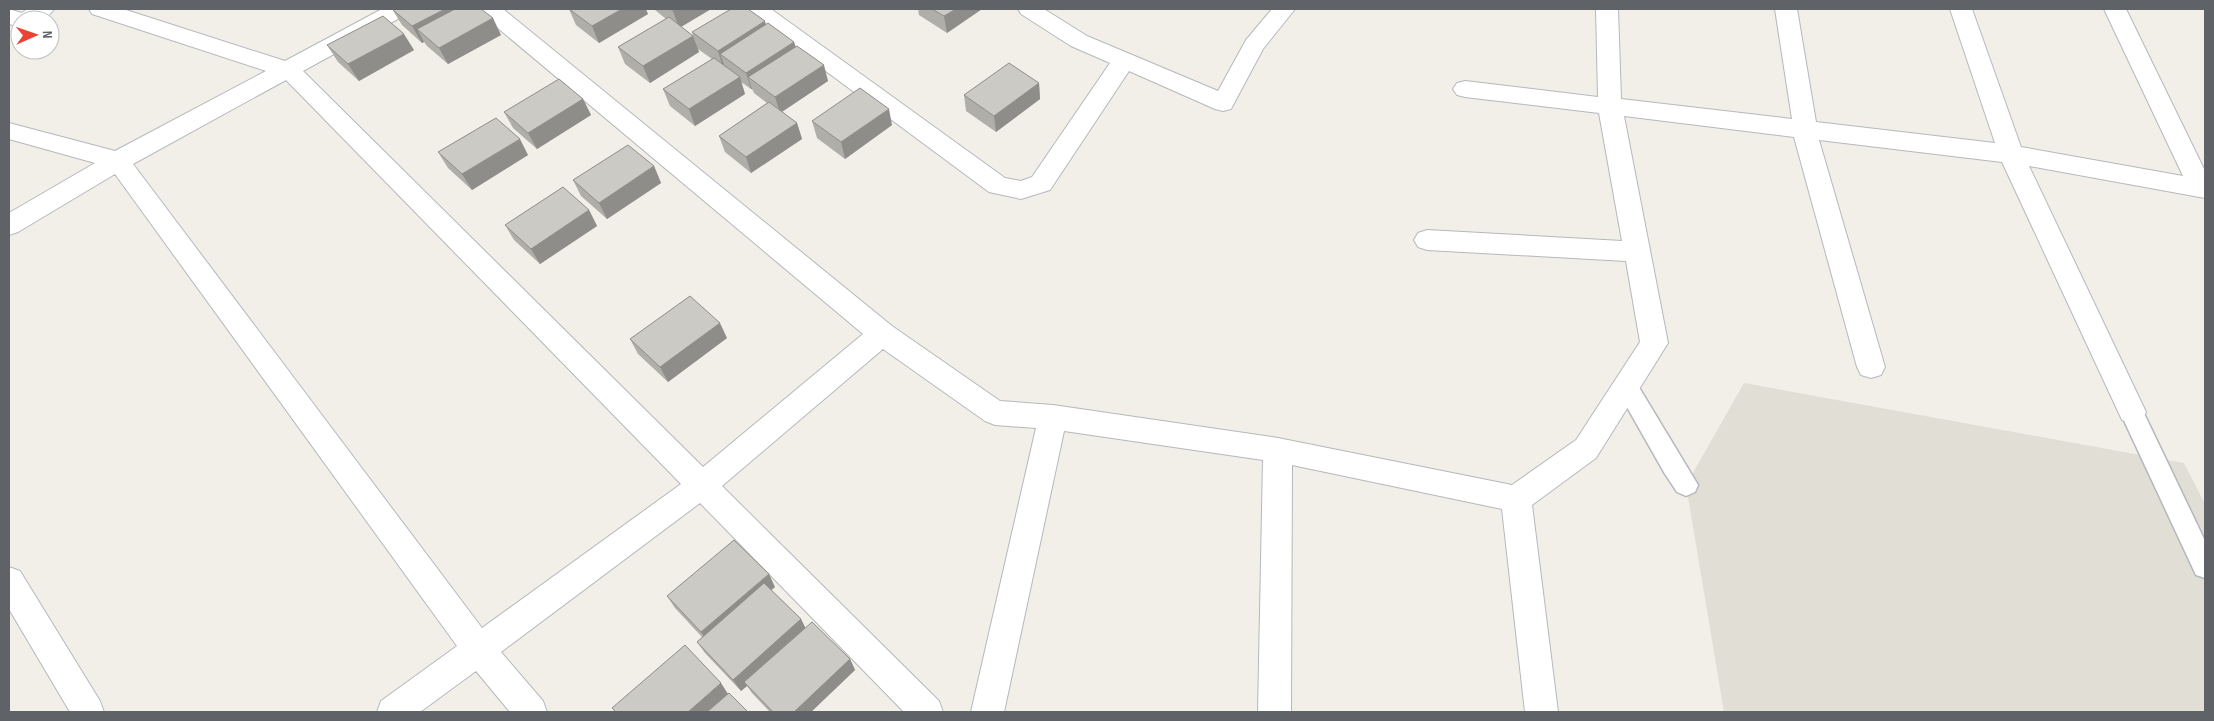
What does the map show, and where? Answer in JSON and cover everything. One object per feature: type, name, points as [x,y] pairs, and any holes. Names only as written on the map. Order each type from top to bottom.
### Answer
[{"type":"street","points":[[100,9],[288,70],[927,712]]},
{"type":"street","points":[[9,224],[118,162],[399,9]]},
{"type":"street","points":[[489,9],[882,334],[995,413],[1053,417],[1278,450],[1516,499],[1586,449],[1654,343],[1610,106],[1606,9]]},
{"type":"street","points":[[756,9],[998,186],[1021,190],[1041,184],[1124,61]]},
{"type":"street","points":[[1029,9],[1079,41],[1223,103],[1254,45],[1284,9]]},
{"type":"street","points":[[1786,9],[1805,130],[1871,367]]},
{"type":"street","points":[[1961,9],[2011,154],[2132,412]]},
{"type":"street","points":[[2115,9],[2203,188]]},
{"type":"street","points":[[1465,89],[2011,154],[2203,188]]},
{"type":"street","points":[[9,131],[118,162],[479,650],[531,712]]},
{"type":"street","points":[[1427,240],[1637,252]]},
{"type":"street","points":[[394,712],[702,485],[882,334]]},
{"type":"street","points":[[987,712],[1053,417]]},
{"type":"street","points":[[1274,712],[1278,450]]},
{"type":"street","points":[[1516,499],[1542,712]]},
{"type":"street","points":[[9,581],[88,712]]},
{"type":"lane","points":[[1626,386],[1673,466],[1686,484]]},
{"type":"lane","points":[[2132,412],[2205,567]]},
{"type":"shaded area","points":[[1744,383],[2184,463],[2205,504],[2205,712],[1724,712],[1686,485]]},
{"type":"building","points":[[392,9],[445,9],[412,26]]},
{"type":"building","points":[[455,9],[481,9],[493,18],[439,48],[417,29]]},
{"type":"building","points":[[569,9],[622,9],[592,26]]},
{"type":"building","points":[[731,9],[748,9],[765,21],[718,51],[692,32]]},
{"type":"building","points":[[932,9],[956,9],[944,16]]},
{"type":"building","points":[[383,16],[404,34],[348,64],[327,45]]},
{"type":"building","points":[[669,17],[693,36],[643,66],[618,47]]},
{"type":"building","points":[[768,23],[794,42],[746,73],[720,54]]},
{"type":"building","points":[[797,46],[824,65],[775,97],[748,77]]},
{"type":"building","points":[[714,58],[740,77],[689,109],[663,89]]},
{"type":"building","points":[[1009,63],[1039,83],[994,116],[964,95]]},
{"type":"building","points":[[559,79],[583,99],[528,133],[504,112]]},
{"type":"building","points":[[860,88],[889,109],[841,142],[812,121]]},
{"type":"building","points":[[769,102],[797,123],[746,157],[719,136]]},
{"type":"building","points":[[496,118],[520,139],[462,174],[438,152]]},
{"type":"building","points":[[628,145],[654,166],[599,203],[573,180]]},
{"type":"building","points":[[563,187],[589,210],[531,249],[505,225]]},
{"type":"building","points":[[690,296],[720,323],[660,367],[630,339]]},
{"type":"building","points":[[734,540],[769,574],[701,632],[667,596]]},
{"type":"building","points":[[764,583],[801,619],[733,680],[697,642]]},
{"type":"building","points":[[812,622],[850,659],[794,712],[773,712],[744,682]]},
{"type":"building","points":[[685,645],[721,683],[688,712],[616,712],[612,708]]},
{"type":"building","points":[[729,693],[748,712],[707,712]]}]
